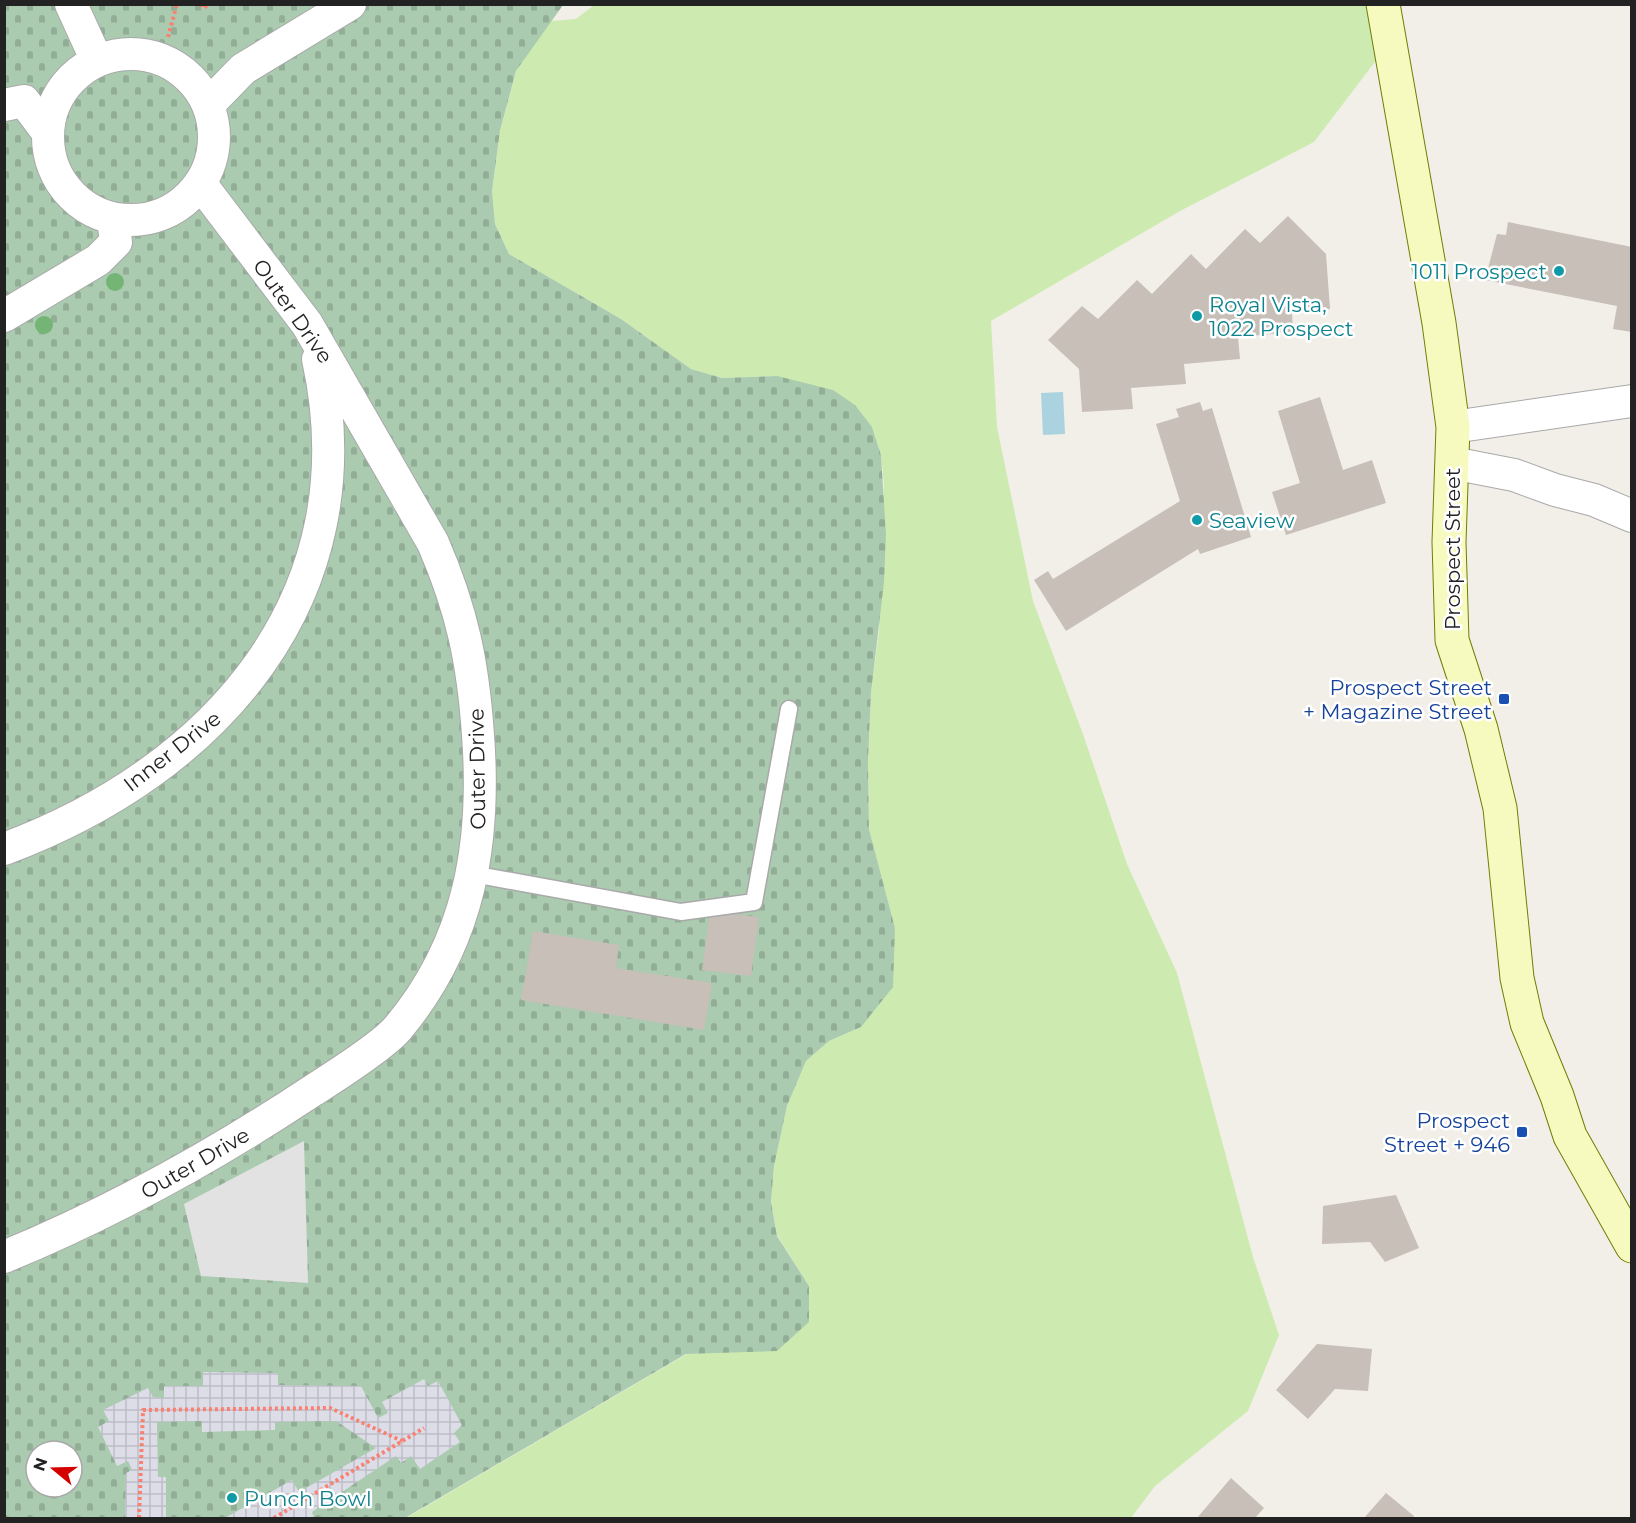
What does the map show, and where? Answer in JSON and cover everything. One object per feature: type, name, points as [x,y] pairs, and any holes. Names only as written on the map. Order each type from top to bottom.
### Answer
[{"type":"main road","name":"Prospect Street","points":[[1383,4],[1439,322],[1453,427],[1449,609],[1452,640],[1481,729],[1500,808],[1517,978],[1527,1023],[1557,1096],[1570,1136],[1632,1246]]},
{"type":"street","points":[[71,4],[97,61]]},
{"type":"street","points":[[207,105],[243,69],[350,4]]},
{"type":"street","points":[[129,54],[161,59],[189,77],[207,105],[213,124],[213,145],[209,164],[200,183],[183,202],[162,214],[138,220],[113,219],[92,211],[73,197],[58,178],[50,157],[48,133],[52,111],[62,90],[77,73],[97,61],[129,54]]},
{"type":"street","points":[[4,105],[24,101],[48,133]]},
{"type":"street","name":"Outer Drive","points":[[4,1257],[110,1210],[184,1171],[258,1127],[328,1080],[396,1030],[436,972],[455,930],[473,874],[481,805],[474,675],[461,616],[433,543],[307,324],[200,183]]},
{"type":"street","points":[[4,316],[98,260],[116,242],[113,219]]},
{"type":"street","name":"Inner Drive","points":[[4,849],[85,813],[152,771],[207,727],[230,704],[275,644],[304,584],[316,548],[328,473],[329,435],[325,397],[307,324]]},
{"type":"street","points":[[1453,427],[1632,401]]},
{"type":"street","points":[[1452,463],[1514,475],[1594,500],[1632,516]]},
{"type":"lane","points":[[473,874],[681,912],[754,902],[789,709]]},
{"type":"path","points":[[168,37],[177,4]]},
{"type":"path","points":[[201,4],[203,8],[210,4]]},
{"type":"path","points":[[140,1518],[143,1410],[330,1408],[402,1441]]},
{"type":"path","points":[[274,1518],[424,1428]]},
{"type":"green space","points":[[5,5],[563,5],[516,71],[500,131],[492,191],[495,224],[509,254],[621,319],[691,369],[722,378],[777,376],[833,390],[855,405],[872,427],[881,455],[886,534],[884,582],[871,693],[868,761],[869,829],[895,928],[893,987],[861,1027],[829,1041],[806,1061],[787,1106],[774,1166],[771,1202],[777,1236],[809,1286],[809,1322],[777,1351],[686,1354],[405,1518],[5,1518]]},
{"type":"green space","points":[[594,5],[1371,5],[1381,54],[1314,142],[1180,211],[991,321],[997,427],[1033,601],[1083,734],[1127,864],[1177,973],[1253,1257],[1279,1335],[1248,1411],[1155,1486],[1131,1518],[406,1518],[687,1354],[729,1351],[809,1286],[777,1235],[771,1202],[774,1166],[787,1106],[806,1061],[829,1041],[861,1027],[895,928],[869,829],[868,761],[871,693],[879,631],[884,485],[881,455],[872,427],[777,376],[722,378],[691,369],[621,319],[509,254],[495,224],[492,191],[500,132],[516,71],[550,21],[576,19]]},
{"type":"shaded area","points":[[304,1141],[308,1283],[201,1276],[184,1204]]},
{"type":"shaded area","points":[[203,1372],[278,1373],[278,1385],[361,1386],[378,1418],[388,1413],[382,1402],[424,1379],[428,1386],[438,1381],[462,1425],[454,1433],[460,1442],[420,1469],[411,1456],[401,1463],[396,1456],[312,1512],[314,1518],[225,1518],[292,1480],[299,1492],[376,1448],[336,1421],[275,1422],[275,1430],[202,1432],[202,1421],[157,1422],[158,1477],[166,1477],[166,1518],[125,1518],[126,1473],[132,1470],[128,1461],[117,1466],[98,1427],[109,1421],[103,1410],[148,1388],[153,1397],[164,1398],[164,1386],[203,1386]]},
{"type":"water","points":[[1063,392],[1065,434],[1043,435],[1041,393]]},
{"type":"building","name":"Royal Vista, 1022 Prospect","points":[[1288,216],[1326,254],[1330,309],[1292,312],[1293,332],[1238,337],[1240,359],[1184,364],[1186,384],[1131,388],[1133,409],[1082,412],[1079,369],[1048,340],[1082,306],[1098,319],[1137,280],[1152,294],[1191,254],[1206,269],[1245,229],[1260,243]]},
{"type":"building","name":"1011 Prospect","points":[[1508,222],[1632,247],[1632,332],[1613,329],[1617,306],[1485,280],[1497,234],[1506,235]]},
{"type":"building","points":[[1320,397],[1343,470],[1372,460],[1386,503],[1286,535],[1272,492],[1300,483],[1278,411]]},
{"type":"building","name":"Seaview","points":[[1200,402],[1203,411],[1212,408],[1251,537],[1200,554],[1198,549],[1066,631],[1034,580],[1048,571],[1053,579],[1180,501],[1156,424],[1179,417],[1176,409]]},
{"type":"building","points":[[710,911],[759,917],[751,976],[702,970]]},
{"type":"building","points":[[533,931],[619,945],[616,968],[712,983],[704,1030],[521,1000]]},
{"type":"building","points":[[1396,1195],[1419,1248],[1385,1262],[1370,1242],[1322,1244],[1323,1206]]},
{"type":"building","points":[[1317,1344],[1372,1349],[1368,1391],[1335,1389],[1308,1419],[1276,1390]]},
{"type":"building","points":[[1231,1478],[1264,1508],[1255,1518],[1197,1518]]},
{"type":"building","points":[[1386,1493],[1414,1516],[1413,1518],[1364,1518]]},
{"type":"place","name":"1011 Prospect","points":[[1559,271]]},
{"type":"place","name":"Royal Vista, 1022 Prospect","points":[[1197,316]]},
{"type":"place","name":"Seaview","points":[[1197,520]]},
{"type":"place","name":"Prospect Street + Magazine Street","points":[[1504,699]]},
{"type":"place","name":"Prospect Street + 946","points":[[1522,1132]]},
{"type":"place","name":"Punch Bowl","points":[[232,1498]]}]
